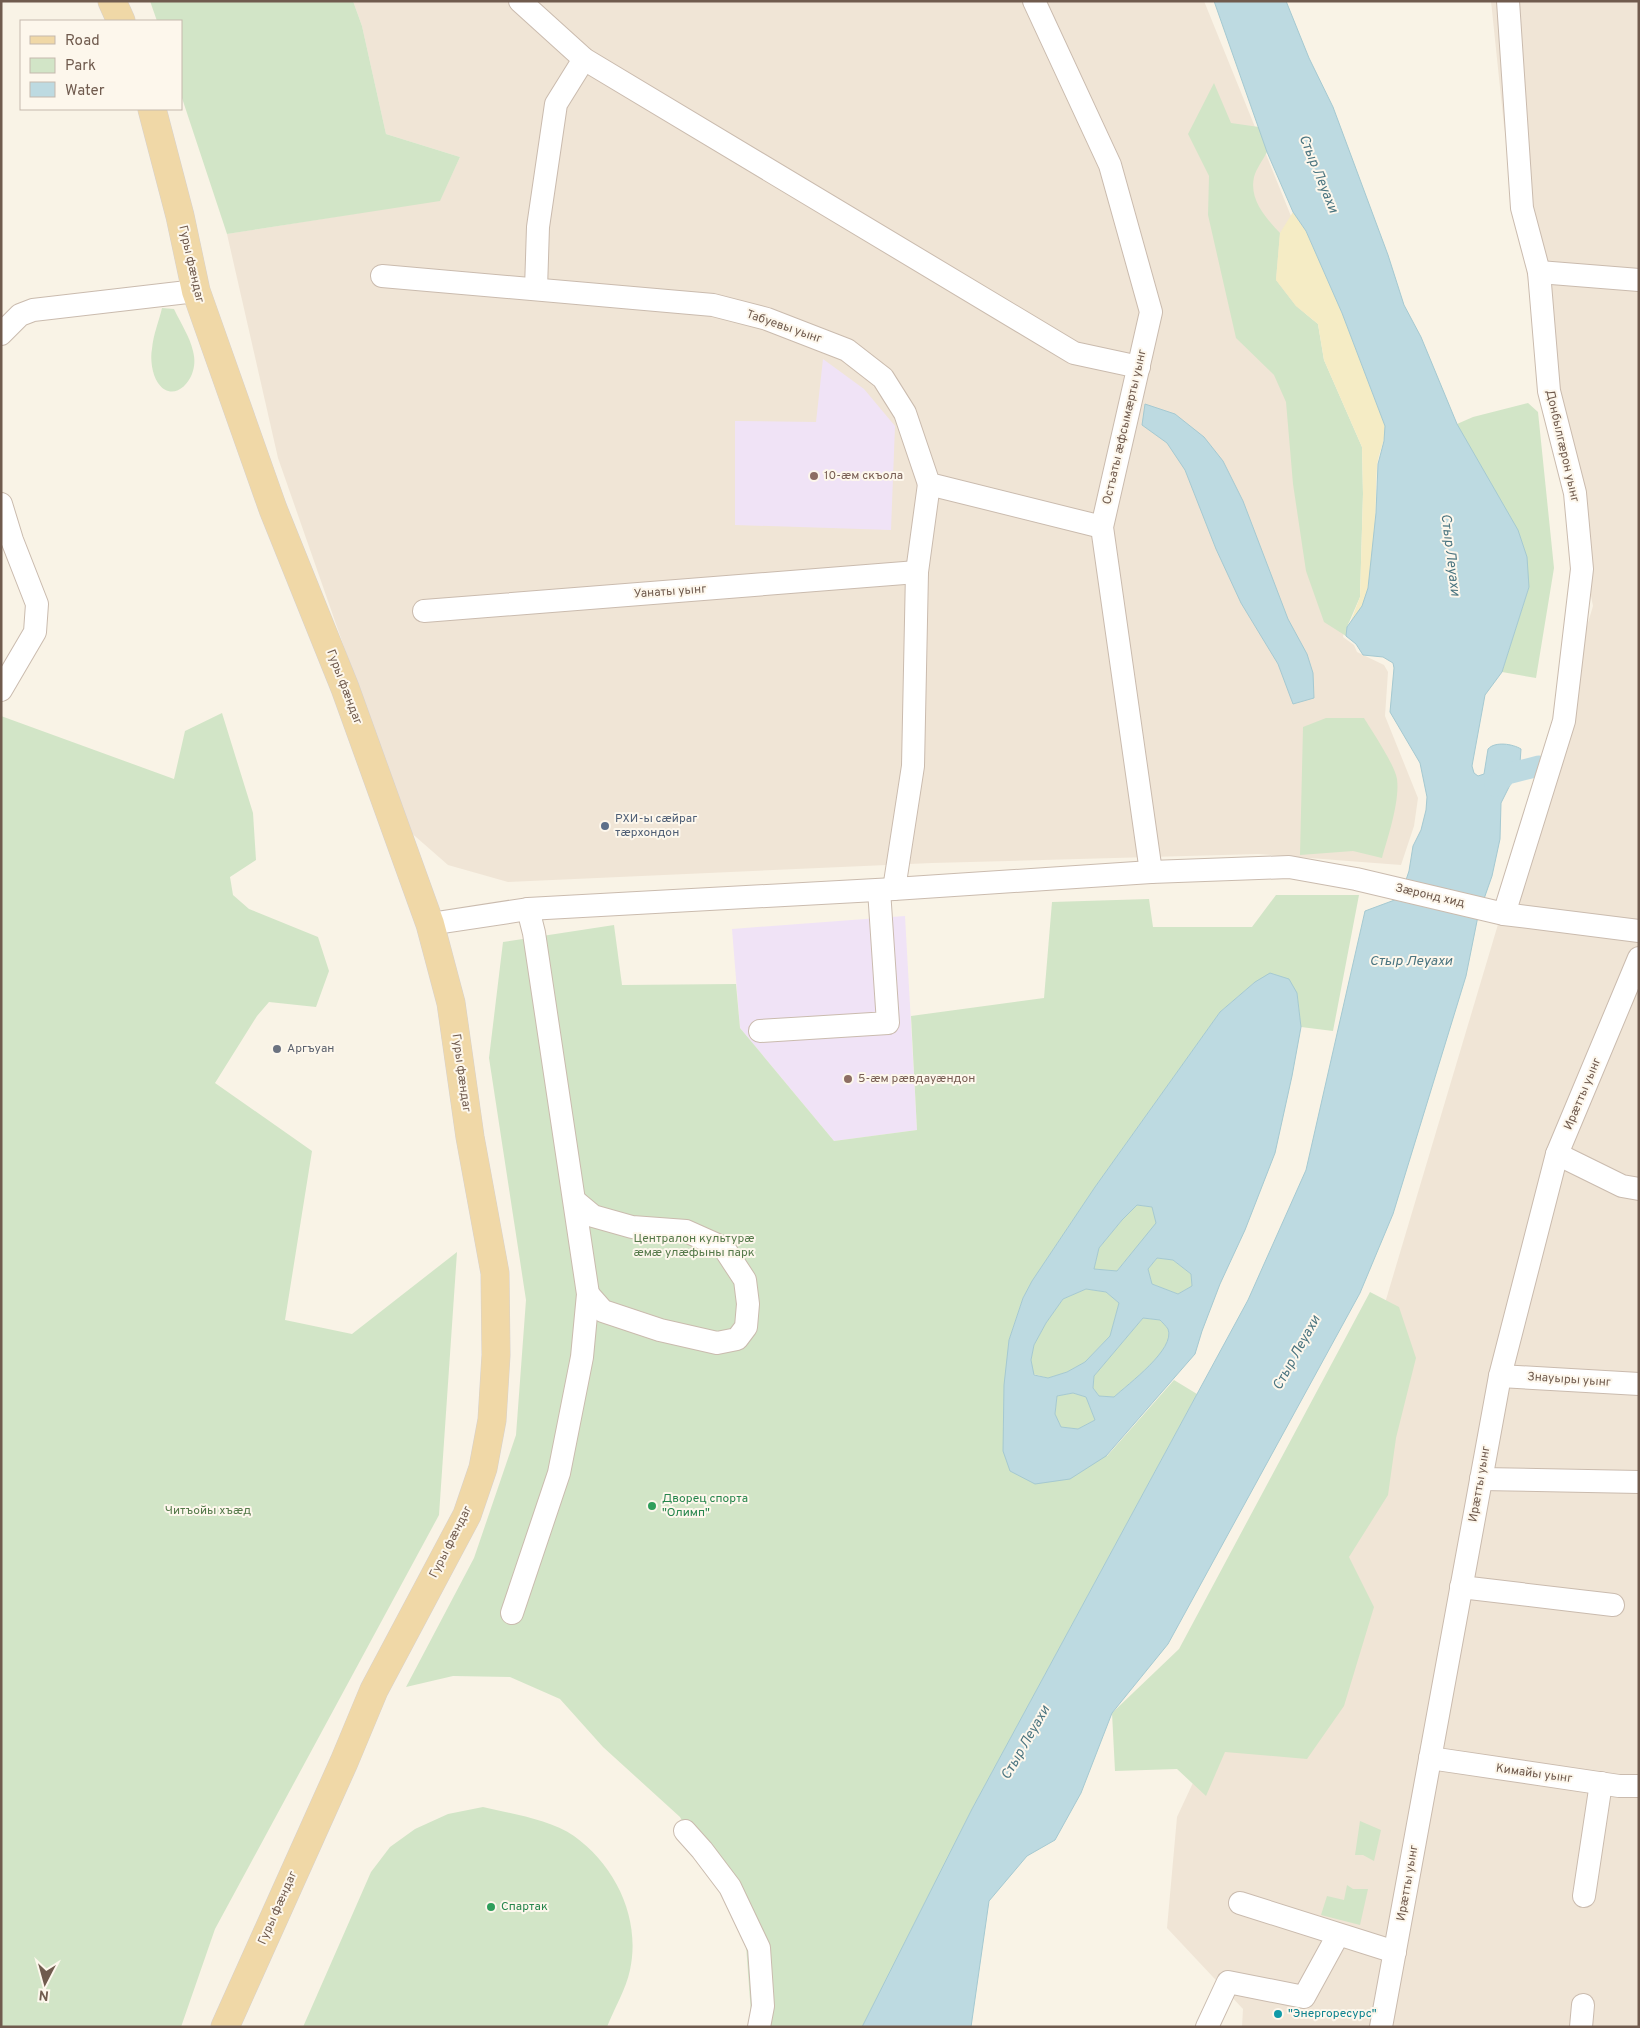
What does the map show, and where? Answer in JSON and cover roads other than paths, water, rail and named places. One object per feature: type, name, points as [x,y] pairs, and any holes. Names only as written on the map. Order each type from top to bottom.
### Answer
[{"type":"main road","points":[[112,1],[121,20]]},
{"type":"main road","name":"Гуры фӕндаг","points":[[152,110],[180,216],[196,291],[273,509],[345,688],[430,924],[451,1003],[470,1137],[495,1273],[496,1355],[492,1420],[485,1459],[467,1515],[374,1690],[344,1762],[225,2027]]},
{"type":"street","points":[[520,1],[584,59],[1074,353],[1138,367]]},
{"type":"street","name":"Остъаты æфсымæрты уынг","points":[[1034,1],[1112,174],[1150,312],[1102,527],[1151,872]]},
{"type":"street","name":"Донбылгæрон уынг","points":[[1504,914],[1564,721],[1582,570],[1575,493],[1549,391],[1538,272],[1522,208],[1508,1]]},
{"type":"street","points":[[536,290],[538,227],[556,104],[584,59]]},
{"type":"street","points":[[1538,272],[1639,280]]},
{"type":"street","name":"Табуевы уынг","points":[[382,276],[713,305],[767,319],[847,350],[883,378],[905,413],[929,484]]},
{"type":"street","points":[[1,334],[20,315],[33,310],[196,291]]},
{"type":"street","points":[[760,1031],[888,1023],[886,889],[913,766],[917,572],[929,484],[1102,527]]},
{"type":"street","points":[[1,504],[12,540],[37,604],[35,632],[1,690]]},
{"type":"street","name":"Уанаты уынг","points":[[424,611],[917,572]]},
{"type":"street","name":"Зæронд хид","points":[[430,924],[528,909],[1151,872],[1289,867],[1356,879],[1504,914],[1639,932]]},
{"type":"street","points":[[512,1613],[559,1473],[582,1357],[588,1294],[534,933],[528,909]]},
{"type":"street","name":"Ирæтты уынг","points":[[1381,2027],[1500,1376],[1558,1154],[1639,958]]},
{"type":"street","points":[[1558,1154],[1622,1186],[1639,1189]]},
{"type":"street","points":[[575,1201],[593,1216],[632,1226],[686,1232],[724,1248],[745,1280],[748,1304],[746,1327],[737,1338],[718,1343],[708,1341],[660,1330],[615,1316],[603,1311],[588,1294]]},
{"type":"street","name":"Знауыры уынг","points":[[1500,1376],[1639,1384]]},
{"type":"street","points":[[1481,1479],[1639,1482]]},
{"type":"street","points":[[1461,1587],[1613,1605]]},
{"type":"street","name":"Кимайы уынг","points":[[1430,1758],[1601,1783],[1639,1786]]},
{"type":"street","points":[[1584,1896],[1601,1783]]},
{"type":"street","points":[[685,1832],[702,1850],[730,1887],[759,1948],[763,2006],[759,2027]]},
{"type":"street","points":[[1240,1903],[1395,1952]]},
{"type":"street","points":[[1207,2027],[1228,1982],[1304,1997],[1338,1935]]},
{"type":"street","points":[[1582,2027],[1583,2005]]},
{"type":"water","name":"Стыр Леуахи","points":[[1214,1],[1286,1],[1309,58],[1333,107],[1388,255],[1404,305],[1421,337],[1457,424],[1518,530],[1527,557],[1529,587],[1502,672],[1485,695],[1472,766],[1474,773],[1478,776],[1484,774],[1488,749],[1499,744],[1521,749],[1520,763],[1501,803],[1500,839],[1492,876],[1478,916],[1466,976],[1393,1214],[1360,1293],[1168,1644],[1112,1713],[1081,1793],[1055,1840],[1027,1856],[989,1901],[971,2027],[862,2027],[972,1809],[1248,1300],[1306,1170],[1365,911],[1400,898],[1409,871],[1413,846],[1421,830],[1426,810],[1427,797],[1420,763],[1390,712],[1393,663],[1383,657],[1363,655],[1356,644],[1346,636],[1347,627],[1362,606],[1368,588],[1376,513],[1378,464],[1384,441],[1385,426],[1342,313],[1306,231],[1293,212],[1267,152]]},
{"type":"water","points":[[1145,404],[1175,414],[1204,437],[1223,461],[1243,501],[1288,619],[1307,654],[1313,673],[1314,698],[1293,704],[1278,664],[1241,603],[1216,549],[1185,470],[1167,443],[1142,425]]},
{"type":"water","points":[[1270,973],[1289,979],[1297,993],[1301,1027],[1275,1153],[1245,1230],[1220,1284],[1195,1354],[1106,1456],[1070,1479],[1035,1484],[1010,1471],[1003,1451],[1004,1385],[1009,1340],[1023,1298],[1032,1281],[1095,1187],[1220,1012],[1255,982]],"holes":[[[1137,1205],[1152,1207],[1156,1223],[1117,1271],[1094,1269],[1099,1248]],[[1157,1258],[1173,1260],[1191,1274],[1192,1286],[1178,1294],[1152,1284],[1148,1269]],[[1086,1289],[1106,1292],[1119,1303],[1110,1336],[1085,1362],[1067,1372],[1048,1378],[1034,1375],[1031,1360],[1034,1345],[1046,1323],[1063,1299]],[[1143,1318],[1160,1320],[1168,1329],[1169,1337],[1165,1346],[1149,1366],[1114,1397],[1099,1396],[1093,1388],[1094,1376]],[[1073,1393],[1086,1397],[1095,1420],[1078,1429],[1061,1427],[1055,1414],[1057,1396]]]},
{"type":"waterway","points":[[1495,786],[1507,774],[1539,766]]},
{"type":"place","name":"10-æм скъола","points":[[814,476]]},
{"type":"place","name":"РХИ-ы сæйраг тæрхондон","points":[[605,826]]},
{"type":"place","name":"Аргъуан","points":[[277,1049]]},
{"type":"place","name":"5-æм рӕвдауӕндон","points":[[848,1079]]},
{"type":"place","name":"Дворец спорта \"Олимп\"","points":[[652,1506]]},
{"type":"place","name":"Спартак","points":[[491,1907]]},
{"type":"place","name":"\"Энергоресурс\"","points":[[1278,2014]]},
{"type":"park label","name":"Централон культурæ æмæ улæфыны парк","points":[[694,1246]]},
{"type":"park label","name":"Читъойы хъæд","points":[[208,1511]]}]
